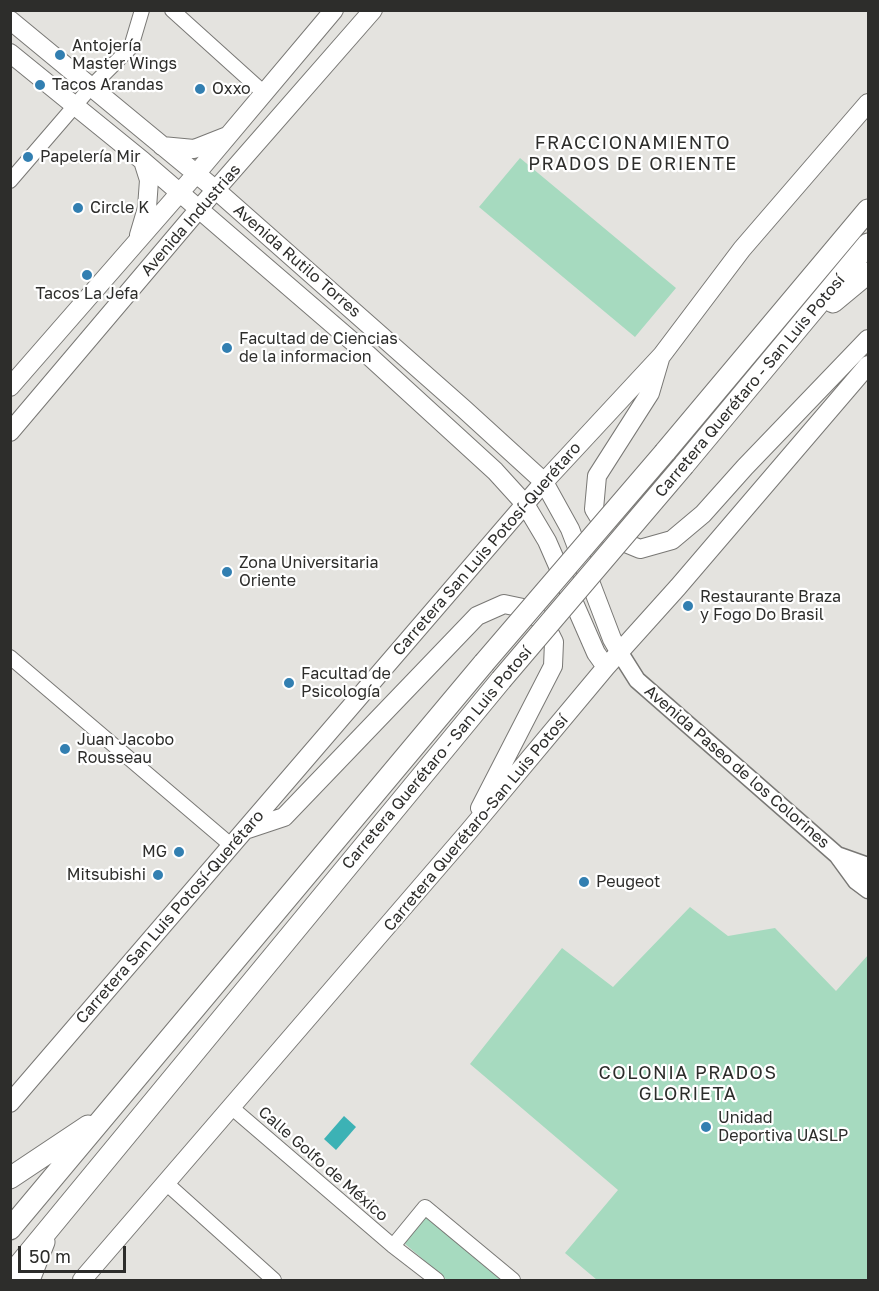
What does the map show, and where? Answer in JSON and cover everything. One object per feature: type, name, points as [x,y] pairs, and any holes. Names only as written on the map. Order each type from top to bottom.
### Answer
[{"type":"highway","name":"Carretera Querétaro - San Luis Potosí","points":[[10,1228],[868,210]]},
{"type":"highway","name":"Carretera Querétaro - San Luis Potosí","points":[[10,1276],[501,680],[868,244]]},
{"type":"highway","points":[[791,337],[868,273]]},
{"type":"highway","points":[[10,1178],[108,1112]]},
{"type":"highway","points":[[29,1281],[50,1226]]},
{"type":"main road","name":"Avenida Industrias","points":[[10,387],[196,174],[334,10]]},
{"type":"main road","name":"Avenida Industrias","points":[[10,432],[198,210],[373,10]]},
{"type":"main road","name":"Avenida Rutilo Torres","points":[[10,20],[216,190],[544,482],[570,529],[612,639],[620,654]]},
{"type":"main road","name":"Avenida Rutilo Torres","points":[[10,53],[142,161],[367,354],[495,471],[525,504],[547,541],[596,653],[606,667]]},
{"type":"main road","name":"Carretera San Luis Potosí-Querétaro","points":[[10,1103],[544,482],[662,355],[742,249],[868,103]]},
{"type":"main road","points":[[162,146],[194,149],[228,135]]},
{"type":"main road","points":[[136,243],[147,208],[149,180],[142,161]]},
{"type":"main road","points":[[662,355],[650,393],[597,476],[594,509],[611,537],[640,549],[672,540],[703,514],[868,339]]},
{"type":"main road","name":"Carretera Querétaro-San Luis Potosí","points":[[82,1281],[469,831],[606,667],[620,654],[868,365]]},
{"type":"main road","points":[[244,830],[284,817],[477,616],[504,604],[523,608],[544,622],[554,642],[553,666],[469,831]]},
{"type":"street","points":[[10,181],[91,87],[131,47],[142,10]]},
{"type":"street","points":[[172,10],[264,93]]},
{"type":"street","name":"Avenida Paseo de los Colorines","points":[[620,654],[637,680],[837,855],[862,886]]},
{"type":"street","points":[[10,657],[232,846]]},
{"type":"street","name":"Avenida Paseo de los Colorines","points":[[606,667],[637,680]]},
{"type":"street","name":"Avenida Paseo de los Colorines","points":[[837,855],[868,866]]},
{"type":"street","points":[[862,886],[868,866]]},
{"type":"street","name":"Calle Golfo de México","points":[[231,1107],[436,1281]]},
{"type":"street","points":[[166,1183],[274,1281]]},
{"type":"street","name":"Calle Golfo de México","points":[[393,1246],[424,1207],[513,1281]]},
{"type":"green space","points":[[520,158],[676,288],[635,337],[479,207]]},
{"type":"green space","name":"Unidad Deportiva UASLP","points":[[690,907],[728,936],[775,928],[836,991],[868,955],[868,1280],[597,1280],[565,1253],[618,1190],[470,1064],[562,948],[613,987]]},
{"type":"green space","points":[[425,1216],[501,1280],[447,1280],[404,1243]]},
{"type":"water","points":[[344,1116],[356,1127],[336,1150],[324,1139]]},
{"type":"place","name":"Antojería Master Wings","points":[[60,55]]},
{"type":"place","name":"Tacos Arandas","points":[[40,85]]},
{"type":"place","name":"Oxxo","points":[[200,89]]},
{"type":"place","name":"Papelería Mir","points":[[28,157]]},
{"type":"place","name":"Circle K","points":[[78,208]]},
{"type":"place","name":"Tacos La Jefa","points":[[87,275]]},
{"type":"place","name":"Facultad de Ciencias de la informacion","points":[[227,348]]},
{"type":"place","name":"Zona Universitaria Oriente","points":[[227,572]]},
{"type":"place","name":"Restaurante Braza y Fogo Do Brasil","points":[[688,606]]},
{"type":"place","name":"Facultad de Psicología","points":[[289,683]]},
{"type":"place","name":"Juan Jacobo Rousseau","points":[[65,749]]},
{"type":"place","name":"MG","points":[[179,852]]},
{"type":"place","name":"Mitsubishi","points":[[158,875]]},
{"type":"place","name":"Peugeot","points":[[584,882]]},
{"type":"place","name":"Unidad Deportiva UASLP","points":[[706,1127]]},
{"type":"district","name":"FRACCIONAMIENTO PRADOS DE ORIENTE","points":[[633,153]]},
{"type":"district","name":"COLONIA PRADOS GLORIETA","points":[[688,1083]]}]
